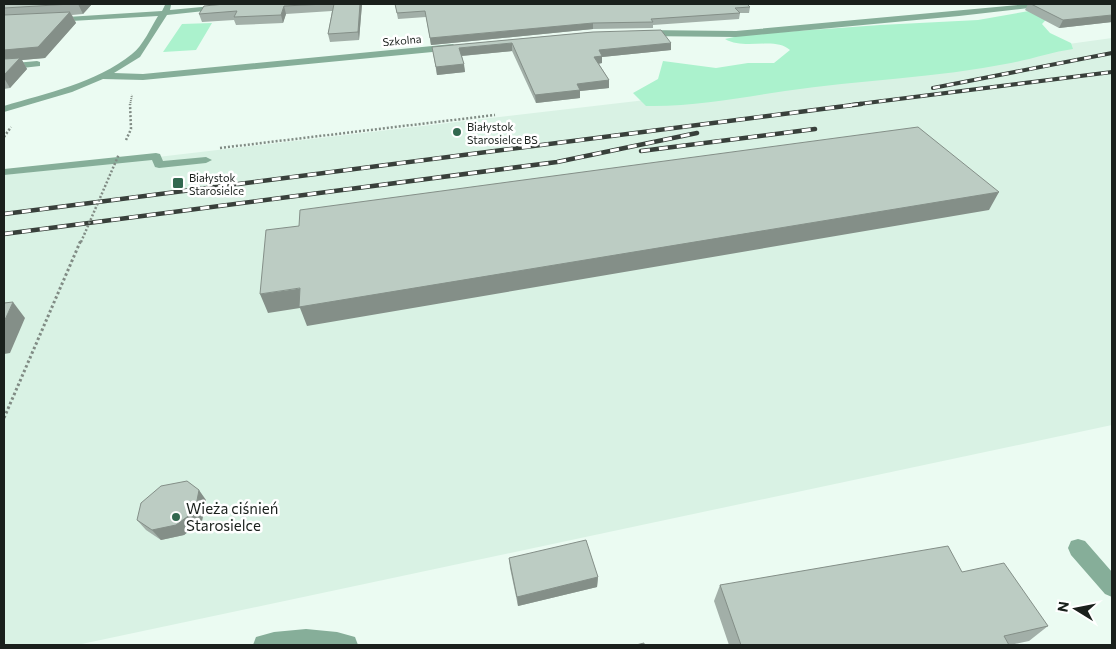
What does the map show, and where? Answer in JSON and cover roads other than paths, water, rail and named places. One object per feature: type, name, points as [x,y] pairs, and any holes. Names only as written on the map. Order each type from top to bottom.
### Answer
[{"type":"street","points":[[102,76],[137,55],[170,4]]},
{"type":"street","points":[[630,33],[736,34],[959,14],[1047,4]]},
{"type":"street","points":[[42,20],[231,7]]},
{"type":"street","name":"Szkolna","points":[[4,109],[69,90],[102,76],[144,77],[467,46]]},
{"type":"street","points":[[4,66],[37,64]]},
{"type":"street","points":[[4,172],[156,156],[159,165],[206,160]]},
{"type":"street","points":[[1078,548],[1112,587]]},
{"type":"street","points":[[264,645],[279,642],[321,640],[347,645]]},
{"type":"railway","points":[[933,88],[1112,53]]},
{"type":"railway","points":[[851,105],[1112,72]]},
{"type":"railway","points":[[4,214],[861,104]]},
{"type":"railway","points":[[641,151],[815,129]]},
{"type":"railway","points":[[4,234],[557,162],[697,133]]},
{"type":"place","name":"Białystok Starosielce BS","points":[[457,132]]},
{"type":"place","name":"Białystok Starosielce","points":[[178,183]]},
{"type":"place","name":"Wieża ciśnień Starosielce","points":[[176,517]]}]
